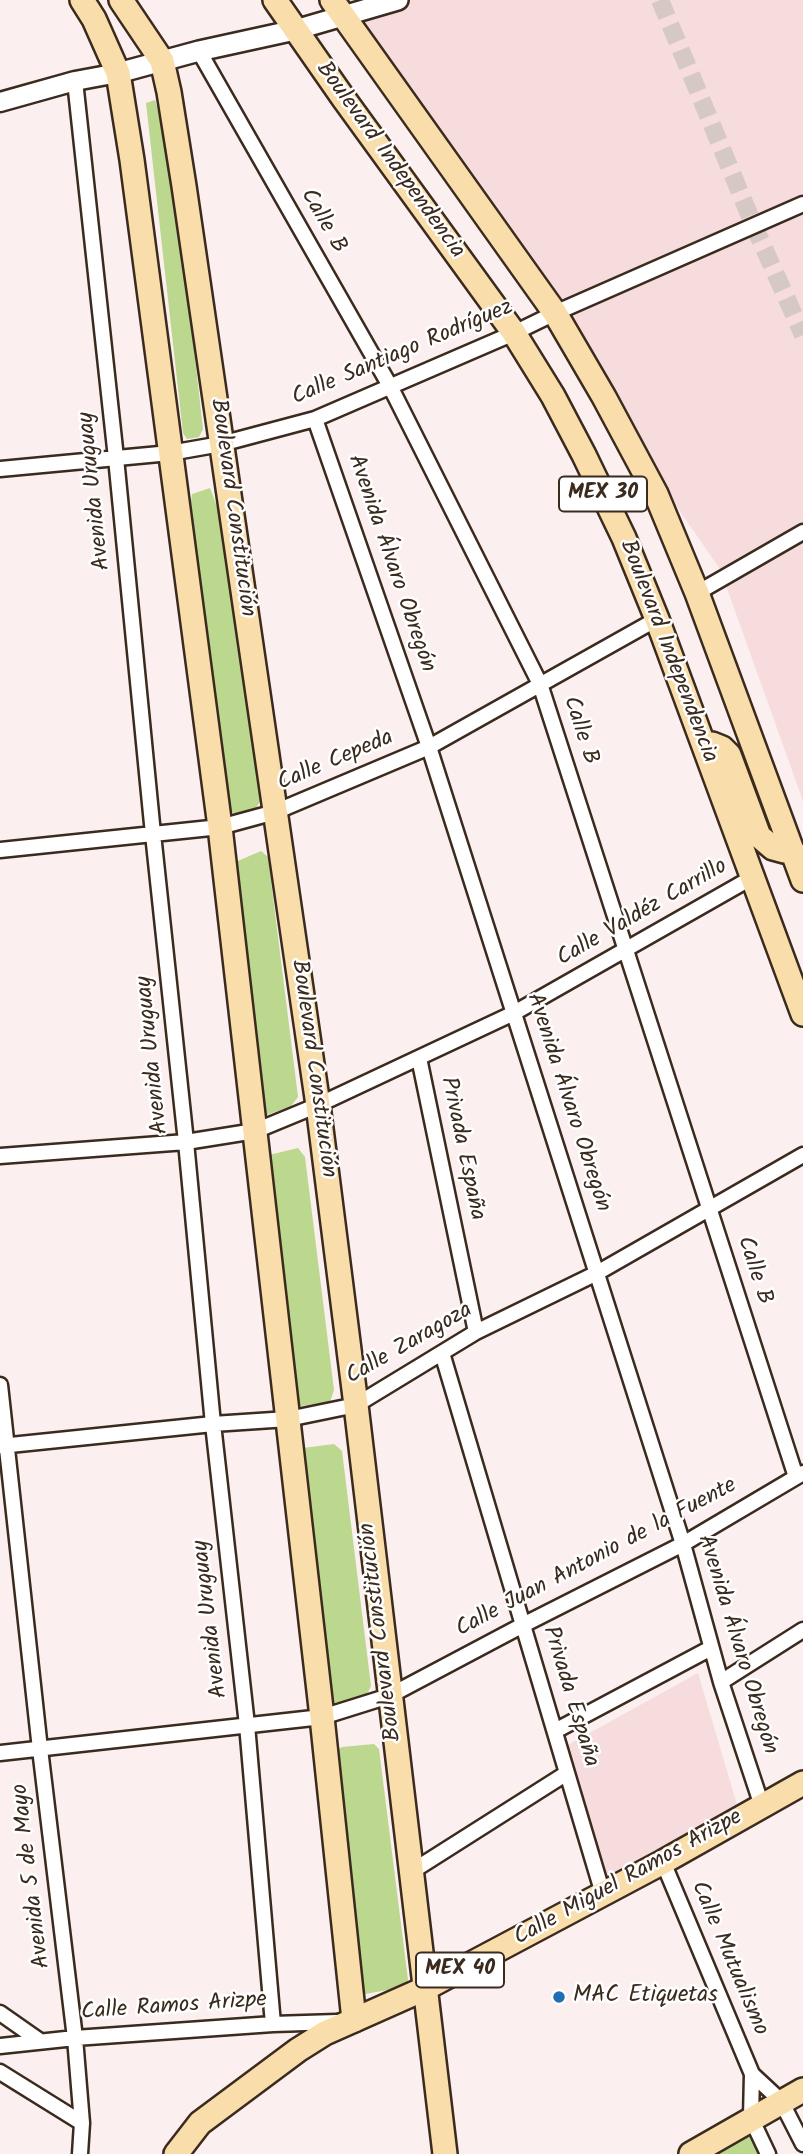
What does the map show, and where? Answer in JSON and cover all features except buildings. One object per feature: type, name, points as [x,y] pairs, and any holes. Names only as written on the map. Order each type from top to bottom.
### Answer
[{"type":"main road","points":[[82,0],[94,19],[118,73],[132,159],[220,827],[323,1717],[353,2021]]},
{"type":"main road","name":"Boulevard Constitución","points":[[121,0],[162,61],[184,187],[318,1105],[445,2154]]},
{"type":"main road","name":"Boulevard Independencia","points":[[275,0],[514,334],[553,397],[584,455],[624,538],[657,619],[803,1014]]},
{"type":"main road","points":[[118,73],[199,51],[295,30],[338,8],[398,0]]},
{"type":"main road","name":"Boulevard Independencia","points":[[338,8],[555,313],[656,494],[797,846],[803,880]]},
{"type":"main road","points":[[704,744],[722,748],[729,755],[759,836],[773,848],[784,851],[797,846]]},
{"type":"main road","name":"Calle Miguel Ramos Arizpe","points":[[176,2154],[200,2123],[325,2033],[424,1989],[663,1862],[803,1783]]},
{"type":"main road","points":[[691,2154],[803,2090]]},
{"type":"street","name":"Calle B","points":[[199,51],[390,386],[540,684],[709,1208],[800,1475]]},
{"type":"street","points":[[0,102],[75,81],[118,73]]},
{"type":"street","name":"Avenida Uruguay","points":[[75,81],[116,458],[213,1424],[247,1725],[273,2024]]},
{"type":"street","name":"Calle Santiago Rodríguez","points":[[0,469],[170,453],[221,444],[315,419],[514,334],[555,313],[803,204]]},
{"type":"street","name":"Avenida Álvaro Obregón","points":[[315,419],[429,747],[683,1544],[721,1682],[762,1806]]},
{"type":"street","points":[[697,593],[803,532]]},
{"type":"street","name":"Calle Cepeda","points":[[0,850],[220,827],[275,812],[429,747],[657,619]]},
{"type":"street","name":"Calle Valdéz Carrillo","points":[[0,1156],[186,1142],[255,1131],[318,1105],[514,1013],[753,877]]},
{"type":"street","name":"Privada España","points":[[419,1058],[476,1332]]},
{"type":"street","name":"Calle Zaragoza","points":[[3,1446],[288,1419],[356,1405],[476,1332],[597,1273],[803,1155]]},
{"type":"street","name":"Privada España","points":[[442,1353],[603,1894]]},
{"type":"street","name":"Avenida 5 de Mayo","points":[[0,1385],[3,1446],[75,2038],[82,2123],[80,2154]]},
{"type":"street","name":"Calle Juan Antonio de la Fuente","points":[[0,1753],[323,1717],[389,1696],[683,1544],[800,1475]]},
{"type":"street","points":[[721,1682],[803,1630]]},
{"type":"street","points":[[555,1731],[711,1648]]},
{"type":"street","points":[[411,1871],[567,1773]]},
{"type":"street","name":"Calle Mutualismo","points":[[663,1862],[752,2074]]},
{"type":"street","points":[[0,2013],[40,2041]]},
{"type":"street","name":"Calle Ramos Arizpe","points":[[0,2046],[75,2038],[353,2021]]},
{"type":"street","points":[[0,2071],[82,2123]]},
{"type":"street","points":[[752,2074],[781,2101],[803,2144]]},
{"type":"street","points":[[752,2074],[751,2118],[768,2154]]},
{"type":"shaded area","points":[[326,0],[803,0],[803,801],[720,569]]},
{"type":"shaded area","points":[[698,1673],[738,1808],[607,1880],[568,1745]]},
{"type":"green space","points":[[155,100],[173,163],[203,429],[199,437],[187,439],[183,433],[146,103]]},
{"type":"green space","points":[[210,488],[228,536],[261,800],[256,808],[236,814],[226,809],[191,502],[192,494]]},
{"type":"green space","points":[[261,851],[268,857],[298,1097],[291,1106],[264,1116],[233,863]]},
{"type":"green space","points":[[298,1148],[305,1157],[334,1390],[330,1402],[300,1406],[292,1398],[265,1161],[269,1155]]},
{"type":"green space","points":[[334,1444],[342,1451],[371,1686],[365,1698],[334,1703],[326,1694],[303,1448]]},
{"type":"green space","points":[[374,1744],[379,1749],[408,1980],[404,1987],[365,1994],[359,1988],[332,1753],[342,1747]]},
{"type":"green space","points":[[751,2120],[768,2154],[694,2154]]},
{"type":"tunnel","points":[[660,0],[754,226],[803,335]]},
{"type":"place","name":"MAC Etiquetas","points":[[559,1997]]}]
